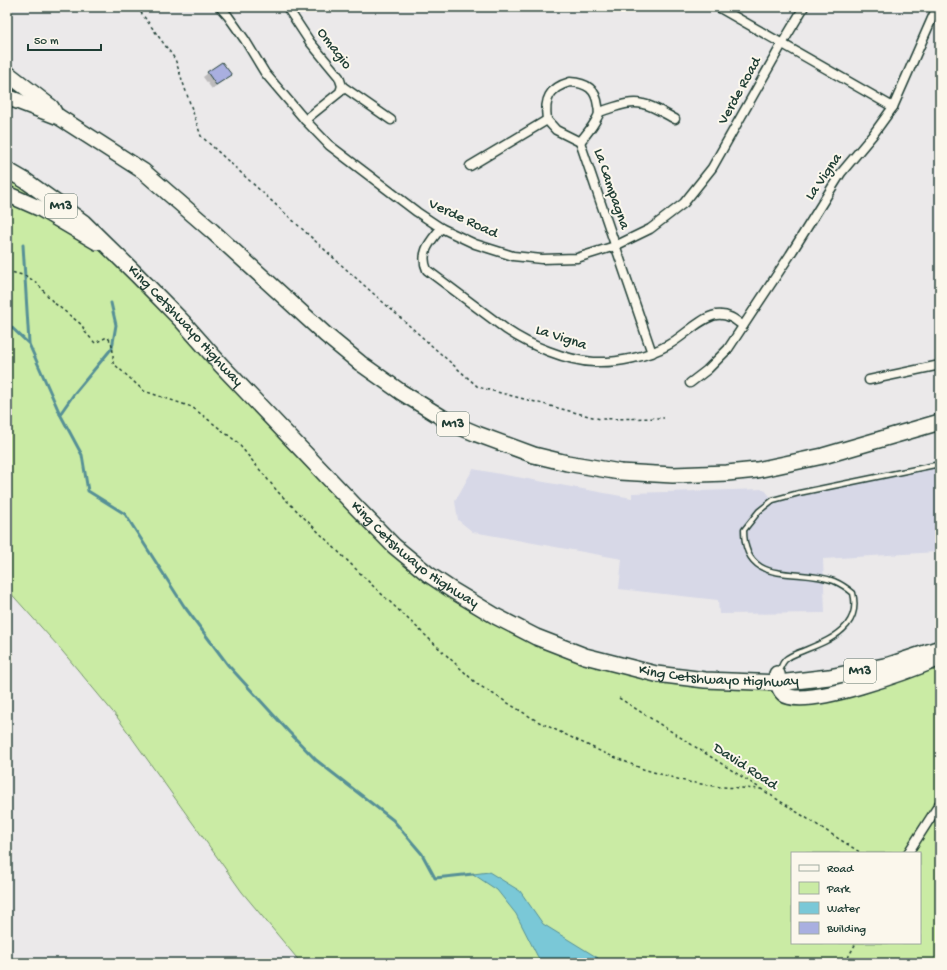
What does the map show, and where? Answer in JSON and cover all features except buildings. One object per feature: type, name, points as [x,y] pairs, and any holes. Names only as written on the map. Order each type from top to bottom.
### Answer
[{"type":"highway","points":[[7,73],[51,107],[59,117]]},
{"type":"highway","name":"M13","points":[[7,97],[59,117],[143,171],[326,334],[360,363],[401,392],[451,423],[534,455],[567,463],[620,472],[673,475],[727,473],[757,470],[823,456],[940,422]]},
{"type":"highway","name":"King Cetshwayo Highway","points":[[7,170],[26,181],[84,222],[183,322],[221,365],[394,546],[428,574],[452,590],[477,606],[536,637],[585,656],[607,662],[656,674],[698,679],[829,677],[889,664],[940,648]]},
{"type":"highway","points":[[7,194],[41,209],[88,238],[110,248]]},
{"type":"highway","points":[[778,678],[780,690],[787,696],[798,698],[867,685],[914,669],[940,658]]},
{"type":"street","name":"Verde Road","points":[[220,7],[246,40],[265,73],[305,120],[329,145],[417,212],[441,228],[475,244],[512,256],[528,258],[577,258],[616,246],[650,229],[684,203],[712,168],[804,7]]},
{"type":"street","name":"Omagio","points":[[287,7],[310,42],[339,77],[342,86],[340,92],[305,120]]},
{"type":"street","points":[[718,7],[893,107]]},
{"type":"street","name":"La Vigna","points":[[690,383],[718,360],[728,349],[790,256],[841,173],[872,136],[893,107],[937,7]]},
{"type":"street","points":[[470,166],[546,120],[546,102],[549,95],[557,87],[570,82],[581,83],[588,86],[593,91],[596,95],[600,112],[628,104],[639,103],[653,107],[675,119]]},
{"type":"street","points":[[342,86],[391,120]]},
{"type":"street","name":"La Campagna","points":[[580,142],[598,118],[600,112]]},
{"type":"street","name":"La Campagna","points":[[546,120],[556,130],[580,142],[652,353]]},
{"type":"street","name":"La Vigna","points":[[441,228],[430,242],[424,254],[424,261],[428,270],[517,337],[541,348],[579,360],[606,362],[652,353],[669,345],[705,320],[718,314],[734,318],[743,326]]},
{"type":"street","points":[[869,380],[940,365]]},
{"type":"street","points":[[909,852],[940,803]]},
{"type":"lane","points":[[778,678],[782,663],[789,658],[826,641],[841,631],[850,620],[854,612],[855,601],[853,593],[834,581],[771,572],[760,567],[746,550],[744,530],[759,511],[778,498],[940,464]]},
{"type":"path","points":[[137,7],[175,59],[201,136],[337,261],[478,386],[600,419],[664,418]]},
{"type":"path","points":[[7,271],[26,276],[37,283],[53,302],[82,325],[85,332],[95,343],[107,337],[109,338],[112,348],[113,363],[144,391],[192,407],[236,442],[278,492],[372,585],[477,684],[537,721],[602,752],[643,768],[688,782],[721,787],[761,789]]},
{"type":"path","name":"David Road","points":[[619,698],[859,852]]},
{"type":"path","points":[[845,963],[855,944]]},
{"type":"shaded area","points":[[940,464],[940,509],[937,510],[937,552],[823,559],[825,613],[719,614],[718,600],[619,589],[622,559],[473,532],[458,520],[455,501],[473,469],[632,498],[632,493],[764,489],[773,500]]},
{"type":"green space","points":[[7,170],[66,209],[357,508],[477,606],[621,666],[779,683],[940,648],[940,803],[930,819],[940,823],[940,963],[301,963],[242,892],[117,717],[58,646],[7,589]]},
{"type":"water","points":[[489,872],[520,891],[543,924],[598,958],[601,963],[541,963],[516,914],[497,890],[473,874]]},
{"type":"waterway","points":[[23,245],[29,343]]},
{"type":"waterway","points":[[60,414],[74,394],[112,348],[116,325],[111,303]]},
{"type":"waterway","points":[[7,323],[29,344],[60,414],[82,455],[88,491],[125,514],[184,606],[228,665],[316,760],[393,820],[422,854],[435,878],[473,874]]}]
